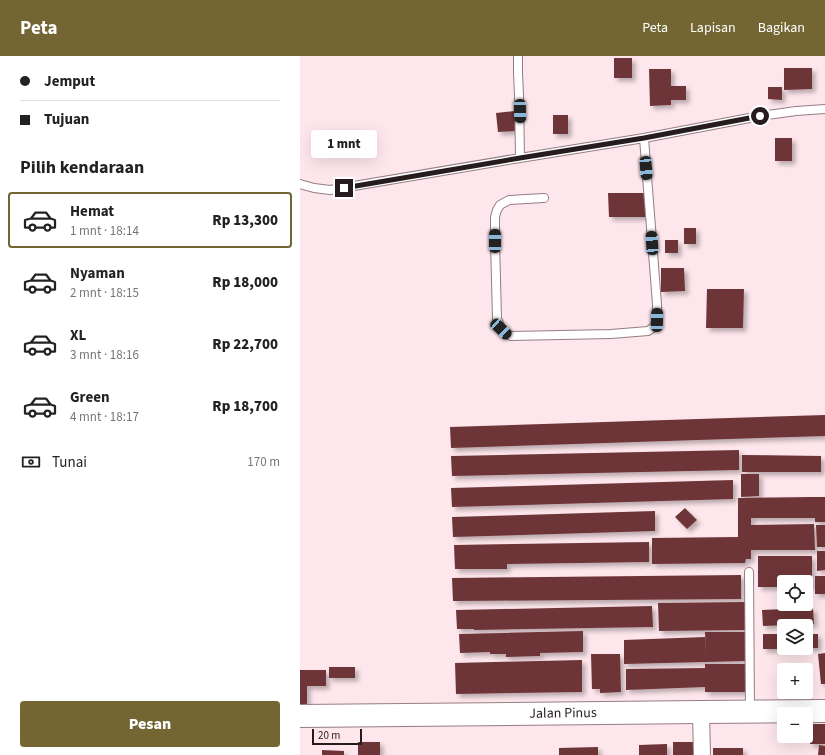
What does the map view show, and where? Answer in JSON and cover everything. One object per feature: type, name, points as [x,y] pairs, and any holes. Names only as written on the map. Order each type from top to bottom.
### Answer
[{"type":"street","name":"Jalan Pinus","points":[[300,716],[825,711]]},
{"type":"street","points":[[701,712],[702,755]]},
{"type":"lane","points":[[518,56],[520,158]]},
{"type":"lane","points":[[300,184],[330,190],[644,138],[760,116],[825,109]]},
{"type":"lane","points":[[544,198],[509,200],[500,205],[497,210],[495,217],[495,235],[497,295],[498,318],[501,329],[507,335],[511,336],[611,334],[648,331],[654,327],[657,320],[657,304],[644,138]]},
{"type":"lane","points":[[749,572],[750,712]]},
{"type":"building","points":[[614,58],[632,58],[632,78],[614,78]]},
{"type":"building","points":[[784,68],[812,68],[812,89],[784,90]]},
{"type":"building","points":[[649,69],[671,69],[671,86],[686,86],[686,100],[671,100],[671,105],[650,106]]},
{"type":"building","points":[[768,87],[782,87],[782,100],[768,99]]},
{"type":"building","points":[[515,111],[516,131],[498,132],[496,113]]},
{"type":"building","points":[[553,115],[568,115],[568,134],[553,134]]},
{"type":"building","points":[[775,138],[792,138],[792,161],[775,161]]},
{"type":"building","points":[[608,193],[645,193],[645,217],[609,217]]},
{"type":"building","points":[[684,228],[696,228],[696,244],[684,244]]},
{"type":"building","points":[[665,240],[678,240],[678,253],[665,253]]},
{"type":"building","points":[[661,268],[684,268],[685,291],[661,292]]},
{"type":"building","points":[[707,289],[744,289],[743,328],[706,328]]},
{"type":"building","points":[[825,415],[825,436],[451,448],[450,427]]},
{"type":"building","points":[[739,450],[739,470],[452,476],[451,456]]},
{"type":"building","points":[[742,455],[821,456],[821,472],[742,472]]},
{"type":"building","points":[[741,474],[759,474],[759,496],[741,497]]},
{"type":"building","points":[[733,480],[733,499],[452,507],[451,488]]},
{"type":"building","points":[[825,497],[825,522],[815,522],[815,518],[751,518],[751,525],[814,524],[815,550],[751,550],[751,559],[746,559],[745,563],[652,564],[652,538],[738,537],[738,498]]},
{"type":"building","points":[[685,508],[697,520],[687,529],[675,517]]},
{"type":"building","points":[[655,511],[655,531],[453,537],[452,517]]},
{"type":"building","points":[[816,525],[825,525],[825,547],[817,547]]},
{"type":"building","points":[[649,542],[649,562],[507,564],[507,569],[455,569],[454,545]]},
{"type":"building","points":[[817,551],[825,551],[825,570],[817,571]]},
{"type":"building","points":[[758,556],[812,556],[812,575],[777,575],[777,587],[758,587]]},
{"type":"building","points":[[741,575],[741,599],[453,601],[452,578]]},
{"type":"building","points":[[815,576],[825,576],[825,594],[815,594]]},
{"type":"building","points":[[745,602],[745,630],[659,631],[658,603]]},
{"type":"building","points":[[652,606],[653,627],[457,629],[456,610]]},
{"type":"building","points":[[813,608],[814,624],[813,619],[777,619],[777,625],[763,626],[762,610],[813,611]]},
{"type":"building","points":[[583,631],[583,652],[540,653],[540,656],[506,657],[506,654],[490,654],[490,652],[460,653],[459,634]]},
{"type":"building","points":[[705,632],[746,632],[746,661],[624,664],[624,640],[705,637],[706,659]]},
{"type":"building","points":[[763,634],[777,634],[777,649],[763,649]]},
{"type":"building","points":[[813,634],[818,634],[818,648],[813,648]]},
{"type":"building","points":[[825,653],[825,684],[821,684],[818,654]]},
{"type":"building","points":[[591,654],[620,654],[621,692],[600,693],[600,689],[592,689]]},
{"type":"building","points":[[582,660],[582,692],[456,694],[455,663]]},
{"type":"building","points":[[705,664],[747,664],[747,692],[705,692],[705,687],[626,690],[626,669],[705,668]]},
{"type":"building","points":[[329,667],[355,667],[355,678],[329,678]]},
{"type":"building","points":[[300,670],[326,670],[326,686],[307,686],[307,704],[300,704]]},
{"type":"building","points":[[813,724],[825,724],[825,744],[810,744],[813,743]]},
{"type":"building","points":[[358,742],[380,742],[380,755],[358,755]]},
{"type":"building","points":[[673,742],[699,742],[699,755],[673,755]]},
{"type":"building","points":[[667,744],[667,755],[639,755],[639,745]]},
{"type":"building","points":[[819,745],[825,746],[825,755],[818,755]]},
{"type":"building","points":[[598,747],[598,755],[559,755],[559,748]]},
{"type":"building","points":[[713,748],[743,748],[743,755],[713,755]]},
{"type":"building","points":[[322,750],[344,751],[344,755],[322,755]]},
{"type":"route","points":[[344,188],[644,138],[760,116]]}]
